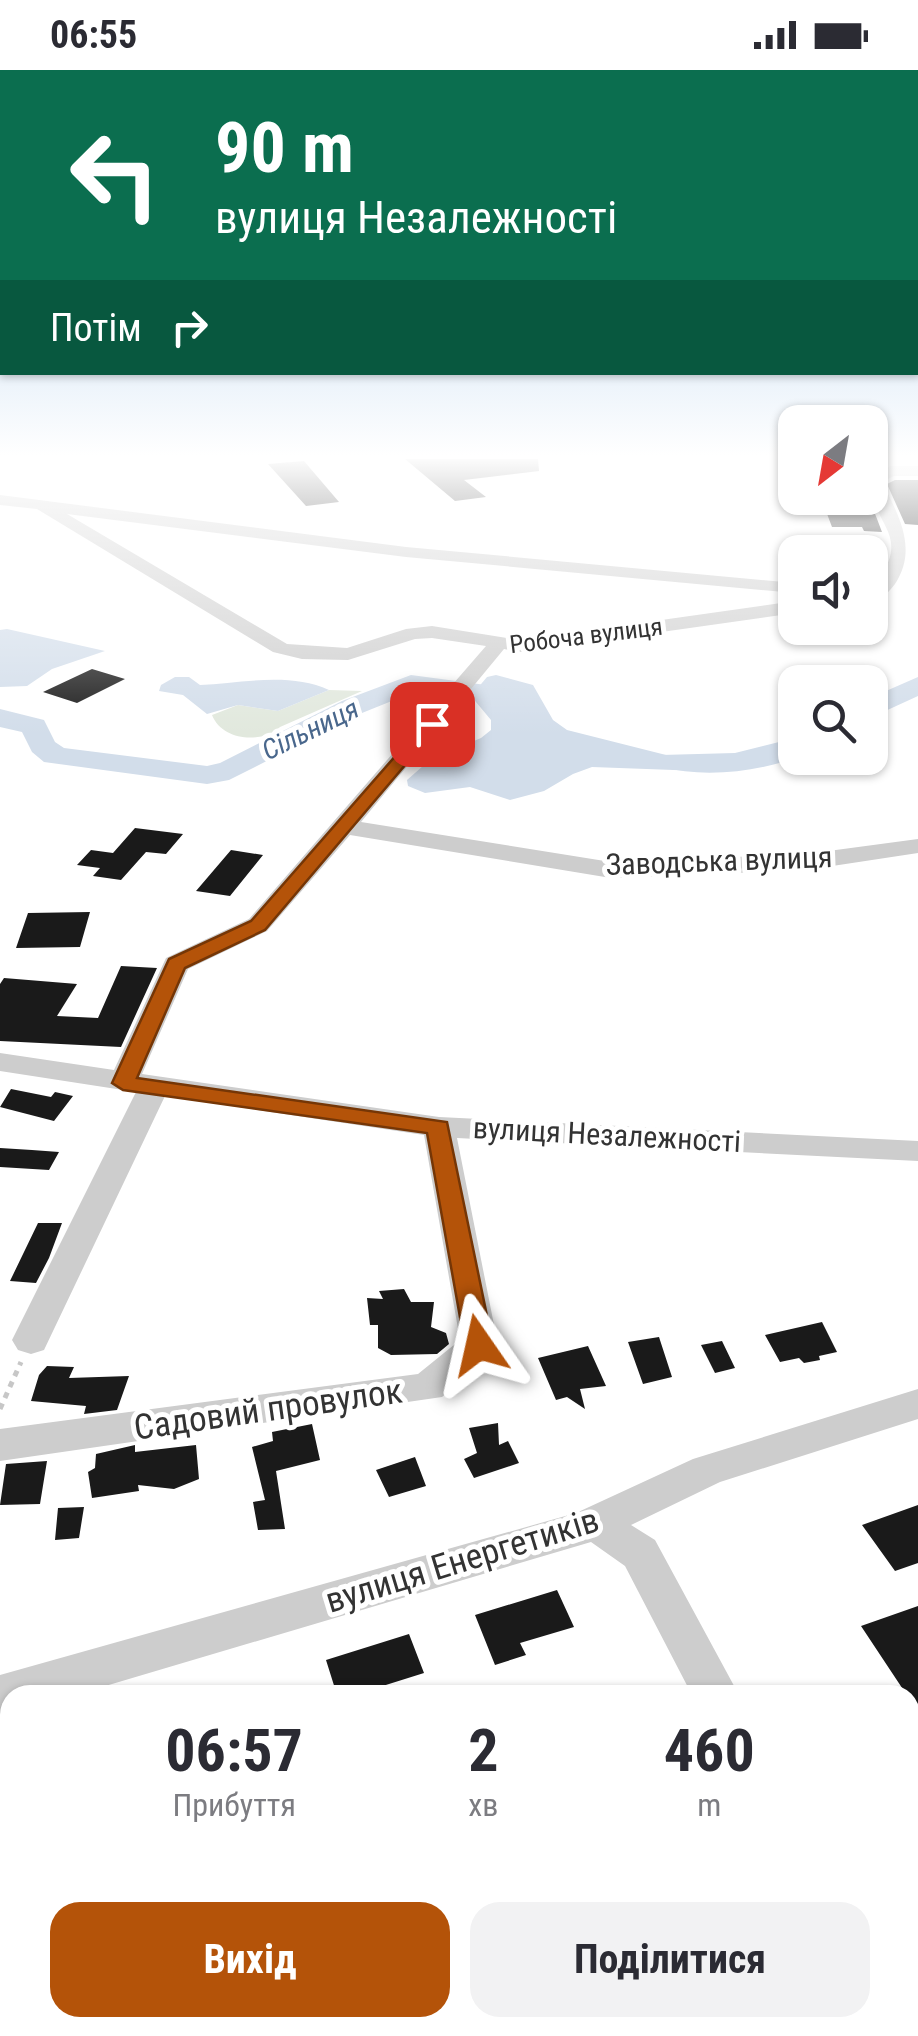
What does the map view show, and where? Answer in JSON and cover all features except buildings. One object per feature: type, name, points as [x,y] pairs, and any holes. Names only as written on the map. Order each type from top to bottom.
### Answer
[{"type":"street","name":"Робоча вулиця","points":[[117,551],[280,648],[302,653],[348,654],[412,633],[432,632],[520,646],[778,609]]},
{"type":"street","points":[[396,551],[778,586]]},
{"type":"street","points":[[888,580],[898,570],[901,551]]},
{"type":"street","points":[[31,1340],[139,1085],[176,964],[258,925],[484,665],[497,645]]},
{"type":"street","name":"Заводська вулиця","points":[[342,826],[611,870],[806,862],[918,846]]},
{"type":"street","name":"вулиця Незалежності","points":[[0,1062],[438,1127],[918,1151]]},
{"type":"street","name":"Садовий провулок","points":[[0,1445],[428,1388],[479,1345],[438,1127]]},
{"type":"street","name":"вулиця Енергетиків","points":[[38,1685],[594,1522],[707,1470],[918,1404]]},
{"type":"street","points":[[594,1522],[640,1553],[711,1685]]},
{"type":"path","points":[[0,1409],[31,1340]]},
{"type":"shaded area","points":[[0,630],[105,651],[52,669],[27,686],[0,687]]},
{"type":"shaded area","points":[[496,675],[533,685],[553,720],[567,730],[670,756],[720,758],[729,764],[718,770],[701,771],[592,767],[544,791],[510,800],[470,787],[425,793],[408,786],[407,780],[431,759],[491,730],[491,720],[471,696],[487,677]]},
{"type":"shaded area","points":[[175,677],[189,677],[200,685],[298,681],[329,690],[278,711],[238,705],[207,714],[183,695],[159,691],[161,685]]},
{"type":"shaded area","points":[[329,690],[362,691],[253,738],[224,730],[212,715],[238,705],[278,711]]},
{"type":"waterway","name":"Сільниця","points":[[0,718],[34,726],[42,746],[55,756],[207,775],[229,771],[352,707],[411,683],[491,693],[510,704],[518,719]]},
{"type":"waterway","name":"Сільниця","points":[[888,700],[918,685]]},
{"type":"waterway","name":"Сільниця","points":[[672,761],[735,762],[778,754]]},
{"type":"route","points":[[432,724],[258,925],[176,964],[123,1083],[438,1127],[479,1345]]}]
